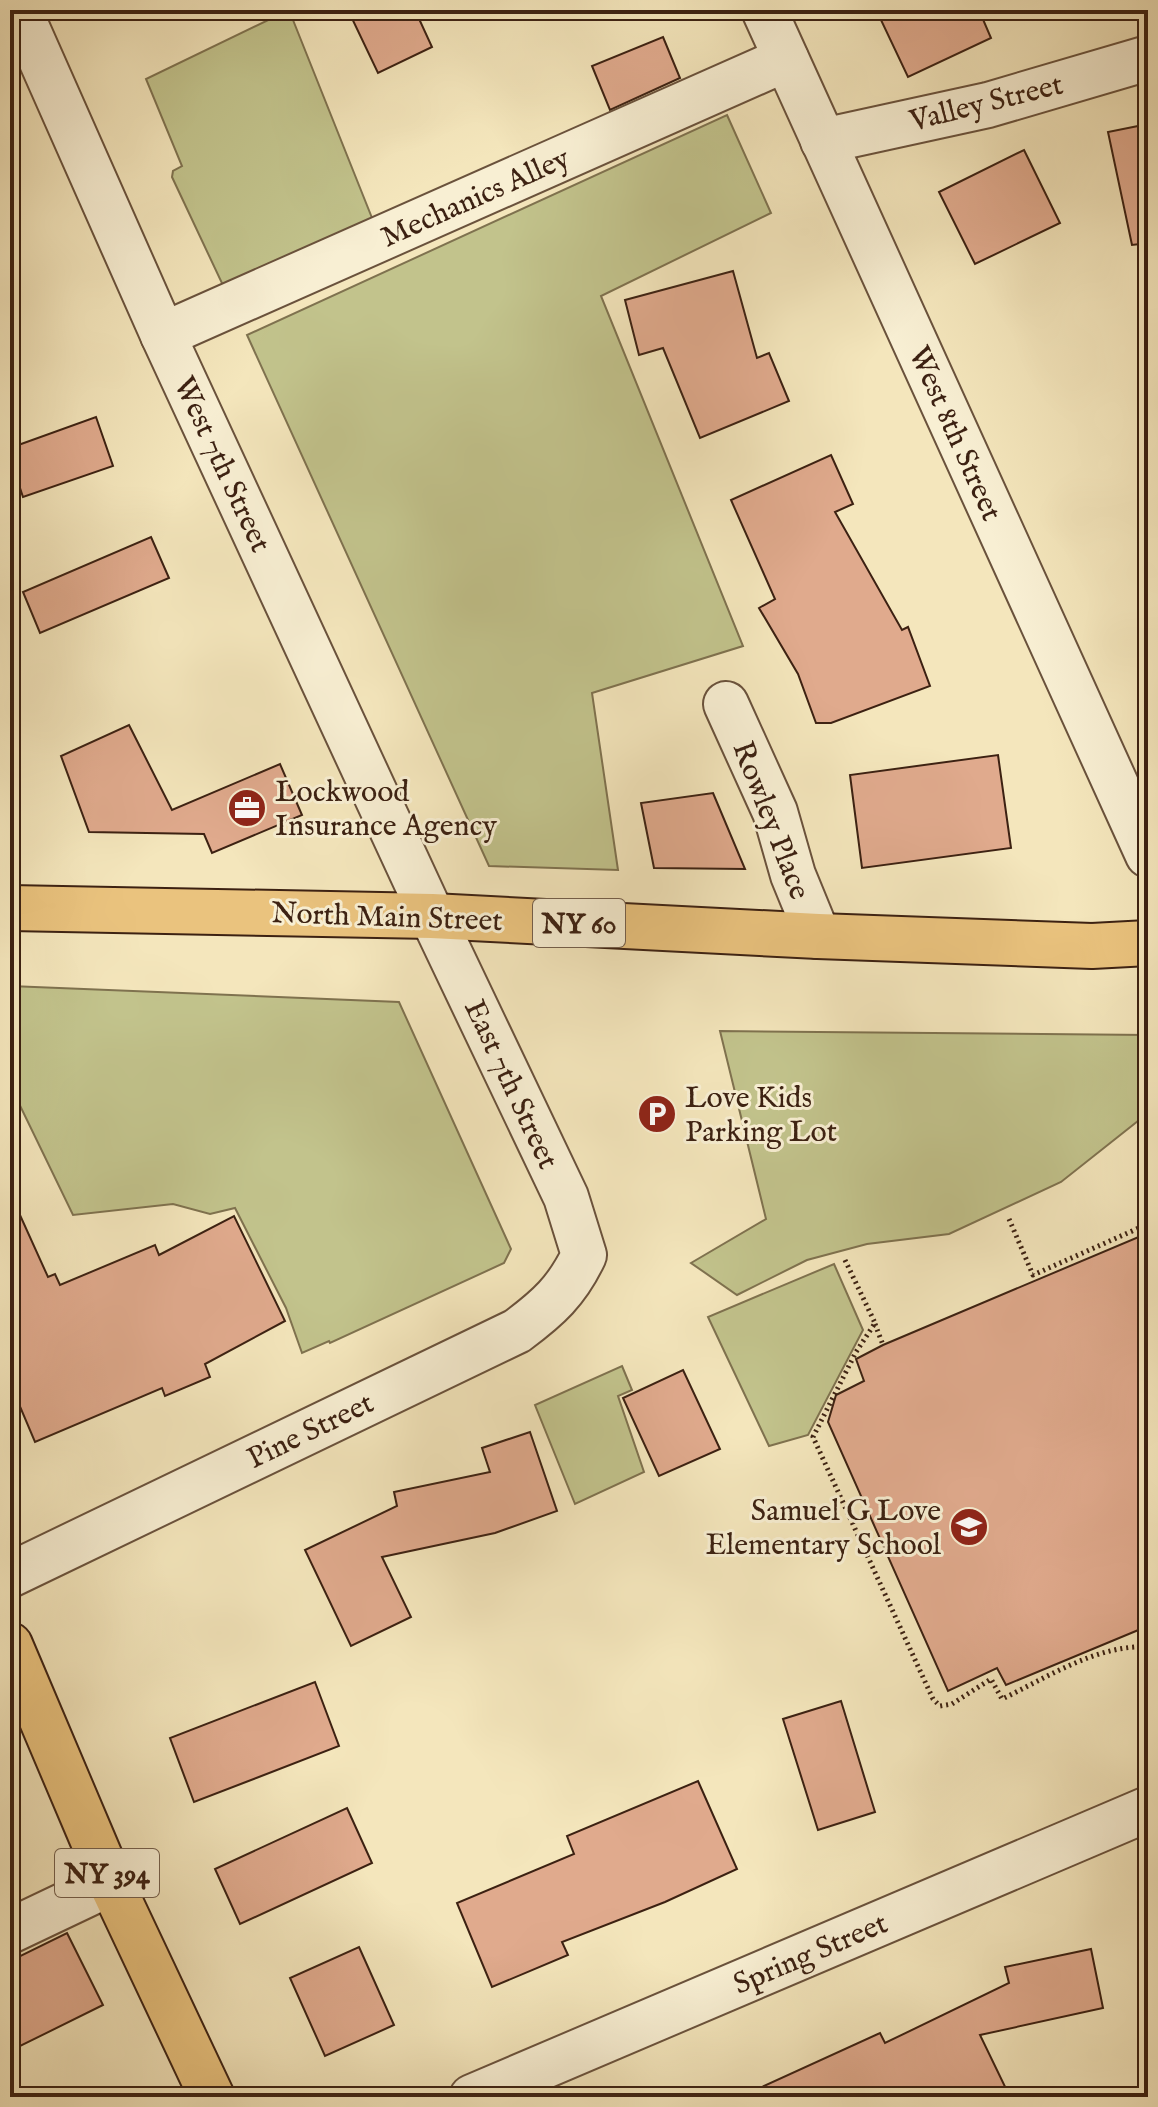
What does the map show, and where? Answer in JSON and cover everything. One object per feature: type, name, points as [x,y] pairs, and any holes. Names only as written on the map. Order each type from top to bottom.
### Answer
[{"type":"main road","name":"North Main Street","points":[[10,908],[432,916],[818,936],[1092,946],[1148,943]]},
{"type":"main road","name":"NY 394","points":[[10,1645],[111,1883],[212,2097]]},
{"type":"street","name":"West 8th Street","points":[[764,10],[1148,855]]},
{"type":"street","name":"West 7th Street","points":[[20,13],[163,335],[432,916]]},
{"type":"street","name":"Valley Street","points":[[823,141],[988,105],[1148,58]]},
{"type":"street","name":"Mechanics Alley","points":[[163,335],[786,59]]},
{"type":"street","name":"Rowley Place","points":[[726,704],[775,812],[793,875],[818,936]]},
{"type":"street","name":"East 7th Street","points":[[432,916],[566,1197],[584,1255]]},
{"type":"street","name":"Pine Street","points":[[10,1575],[517,1331],[550,1306],[575,1275],[584,1255]]},
{"type":"street","name":"Spring Street","points":[[472,2097],[1148,1809]]},
{"type":"street","points":[[10,1931],[111,1883]]},
{"type":"path","points":[[1009,1219],[1033,1275],[1148,1224]]},
{"type":"path","points":[[845,1260],[883,1345]]},
{"type":"path","points":[[875,1323],[843,1375],[813,1437],[933,1699],[940,1706],[952,1704],[991,1679],[1002,1699],[1096,1655],[1130,1646],[1148,1647]]},
{"type":"green space","points":[[289,10],[376,228],[228,296],[172,177],[173,171],[182,166],[146,79]]},
{"type":"green space","points":[[727,115],[771,213],[601,296],[743,646],[592,693],[618,870],[489,866],[247,335]]},
{"type":"green space","points":[[10,986],[399,1002],[511,1249],[504,1263],[302,1353],[286,1308],[235,1208],[210,1214],[173,1204],[73,1215],[10,1085]]},
{"type":"green space","points":[[720,1031],[1148,1035],[1148,1113],[1061,1182],[949,1234],[867,1244],[807,1260],[737,1295],[691,1263],[766,1219]]},
{"type":"green space","points":[[834,1264],[863,1330],[808,1435],[769,1446],[708,1317]]},
{"type":"green space","points":[[622,1366],[632,1390],[618,1396],[644,1472],[575,1504],[535,1405]]},
{"type":"building","points":[[348,10],[415,10],[432,47],[378,73]]},
{"type":"building","points":[[901,10],[979,10],[991,38],[908,77],[881,20]]},
{"type":"building","points":[[663,37],[680,78],[610,110],[592,66]]},
{"type":"building","points":[[1148,124],[1148,243],[1132,245],[1108,132]]},
{"type":"building","points":[[1024,150],[1060,223],[975,264],[939,192]]},
{"type":"building","points":[[733,271],[757,358],[769,353],[789,401],[700,438],[663,348],[639,355],[625,300]]},
{"type":"building","points":[[96,417],[113,466],[23,497],[10,458],[10,448]]},
{"type":"building","points":[[831,455],[853,504],[835,512],[902,630],[908,627],[930,686],[831,723],[816,723],[798,674],[759,608],[775,599],[731,500]]},
{"type":"building","points":[[151,537],[169,578],[40,633],[23,592]]},
{"type":"building","points":[[129,725],[172,810],[280,764],[302,815],[212,853],[204,834],[89,832],[61,756]]},
{"type":"building","points":[[998,755],[1011,848],[862,868],[850,775]]},
{"type":"building","points":[[713,793],[745,869],[654,868],[641,803]]},
{"type":"building","points":[[10,1193],[48,1277],[55,1274],[60,1285],[155,1245],[159,1255],[234,1216],[285,1321],[205,1364],[210,1377],[165,1396],[162,1388],[35,1442],[10,1383]]},
{"type":"building","points":[[1148,1233],[1148,1626],[1006,1685],[997,1668],[948,1691],[828,1422],[836,1395],[864,1381],[856,1359]]},
{"type":"building","points":[[683,1370],[720,1449],[659,1476],[623,1398]]},
{"type":"building","points":[[530,1432],[557,1511],[495,1533],[382,1557],[411,1617],[351,1646],[305,1550],[397,1506],[394,1492],[490,1472],[482,1448]]},
{"type":"building","points":[[315,1682],[339,1746],[194,1802],[170,1738]]},
{"type":"building","points":[[841,1701],[875,1812],[818,1830],[783,1719]]},
{"type":"building","points":[[698,1781],[737,1869],[665,1902],[562,1942],[568,1955],[492,1987],[457,1903],[574,1854],[567,1836]]},
{"type":"building","points":[[347,1808],[372,1863],[240,1924],[215,1869]]},
{"type":"building","points":[[67,1933],[103,2005],[10,2051],[10,1961]]},
{"type":"building","points":[[359,1947],[394,2025],[325,2056],[290,1978]]},
{"type":"building","points":[[1091,1949],[1103,2008],[980,2035],[1010,2097],[740,2097],[880,2033],[885,2043],[1009,1983],[1005,1967]]},
{"type":"place","name":"Lockwood Insurance Agency","points":[[247,808]]},
{"type":"place","name":"Love Kids Parking Lot","points":[[657,1114]]},
{"type":"place","name":"Samuel G Love Elementary School","points":[[969,1527]]}]
